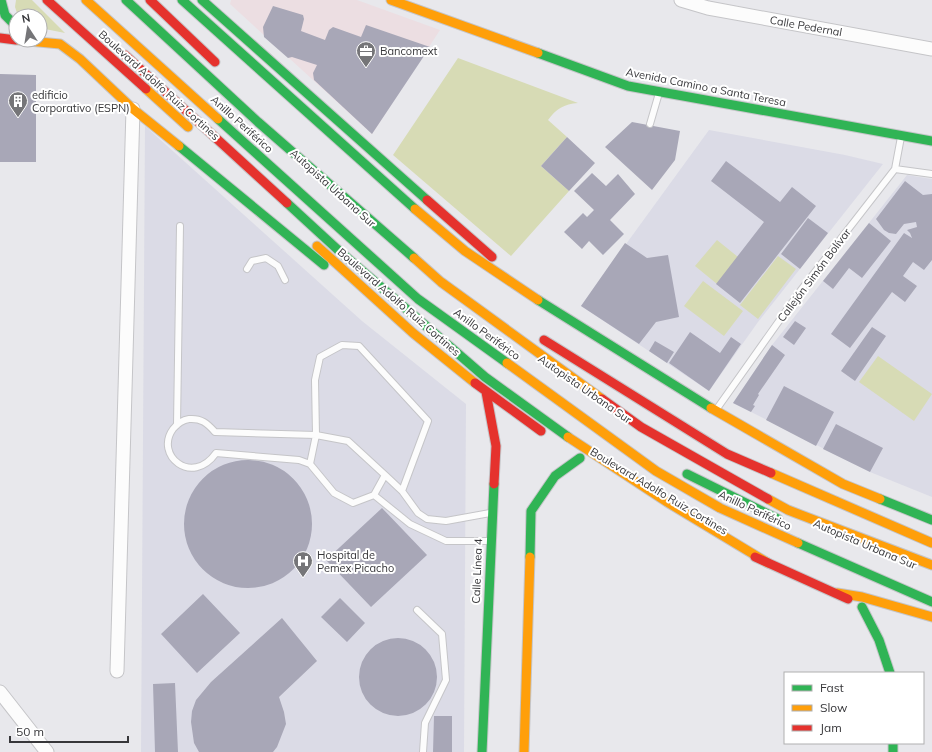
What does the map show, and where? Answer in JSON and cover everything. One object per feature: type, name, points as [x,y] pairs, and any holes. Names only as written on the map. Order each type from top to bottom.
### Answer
[{"type":"main road","points":[[1,0],[2,11],[8,19]]},
{"type":"main road","name":"Anillo Periférico","points":[[86,0],[418,299],[650,467],[720,508],[932,602]]},
{"type":"main road","name":"Autopista Urbana Sur","points":[[126,0],[258,122],[441,282],[641,427],[788,510],[932,565]]},
{"type":"main road","points":[[150,0],[224,71]]},
{"type":"main road","points":[[182,0],[426,219],[465,251],[507,280],[715,411],[843,484],[932,520]]},
{"type":"main road","points":[[202,0],[496,261],[564,315]]},
{"type":"main road","name":"Avenida Camino a Santa Teresa","points":[[391,0],[628,86],[932,141]]},
{"type":"main road","name":"Boulevard Adolfo Ruiz Cortines","points":[[50,2],[197,135]]},
{"type":"main road","points":[[48,40],[60,44],[80,58],[132,109],[350,287],[413,333]]},
{"type":"main road","points":[[48,43],[60,44]]},
{"type":"main road","points":[[119,49],[157,86],[337,249],[485,377],[570,439],[666,502],[768,563]]},
{"type":"main road","points":[[327,169],[412,246],[436,264]]},
{"type":"main road","name":"Boulevard Adolfo Ruiz Cortines","points":[[308,237],[413,333],[486,392],[549,436]]},
{"type":"main road","points":[[471,292],[495,310]]},
{"type":"main road","points":[[535,334],[727,454],[932,543]]},
{"type":"main road","name":"Calle Línea 4","points":[[482,752],[496,446],[486,392]]},
{"type":"main road","points":[[524,752],[531,510],[555,476],[580,458]]},
{"type":"main road","points":[[680,470],[784,521]]},
{"type":"main road","name":"Boulevard Adolfo Ruiz Cortines","points":[[632,491],[728,546],[838,593],[862,607],[932,626]]},
{"type":"main road","points":[[838,593],[862,597],[932,617]]},
{"type":"main road","points":[[862,607],[878,640],[890,672]]},
{"type":"street","name":"Calle Pedernal","points":[[681,0],[708,8],[932,49]]},
{"type":"street","points":[[117,671],[132,109]]},
{"type":"street","points":[[0,692],[47,752]]},
{"type":"lane","points":[[650,124],[659,92]]},
{"type":"lane","name":"Callejón Simón Bolívar","points":[[715,411],[801,290],[895,169],[901,135]]},
{"type":"lane","points":[[895,169],[932,174]]},
{"type":"lane","points":[[177,425],[180,226]]},
{"type":"lane","points":[[247,269],[252,261],[266,258],[278,266],[285,280]]},
{"type":"lane","points":[[310,464],[316,435],[315,380],[320,357],[342,345],[359,346],[428,421],[402,491]]},
{"type":"lane","points":[[386,476],[374,495],[353,503],[334,494],[310,464],[298,460],[216,453],[209,462],[200,468],[189,468],[178,464],[171,456],[168,445],[170,434],[177,425],[186,420],[197,419],[208,423],[215,432],[316,435],[348,441],[386,476],[402,491],[418,513],[427,520],[446,521],[492,512]]},
{"type":"lane","points":[[374,495],[410,524],[446,541],[491,541]]},
{"type":"lane","points":[[410,524],[418,513]]},
{"type":"lane","points":[[417,610],[442,634],[446,680],[425,723],[423,752]]},
{"type":"shaded area","name":"Bancomext","points":[[231,0],[357,0],[440,30],[372,134],[230,4]]},
{"type":"shaded area","name":"Hospital de Pemex Picacho","points":[[145,126],[362,321],[466,404],[464,752],[141,752]]},
{"type":"shaded area","points":[[709,130],[845,155],[883,164],[758,322],[709,391],[581,306]]},
{"type":"shaded area","points":[[907,175],[932,179],[932,497],[870,472],[733,403],[772,345]]},
{"type":"green space","points":[[16,0],[32,0],[40,8],[15,8]]},
{"type":"green space","points":[[48,16],[65,33],[48,30]]},
{"type":"green space","points":[[458,58],[578,103],[561,108],[548,120],[567,137],[541,166],[569,191],[511,256],[393,155]]},
{"type":"green space","points":[[717,240],[738,257],[717,284],[695,266]]},
{"type":"green space","points":[[778,256],[796,269],[758,319],[740,305]]},
{"type":"green space","points":[[703,281],[743,311],[724,336],[684,306]]},
{"type":"green space","points":[[878,356],[932,394],[914,421],[859,382]]},
{"type":"building","name":"Bancomext","points":[[273,6],[303,15],[304,19],[301,31],[325,40],[329,30],[333,27],[361,37],[366,25],[430,47],[372,134],[314,80],[313,73],[317,65],[292,57],[288,58],[264,37],[263,27]]},
{"type":"building","name":"edificio Corporativo (ESPN)","points":[[0,74],[36,75],[36,162],[0,162]]},
{"type":"building","points":[[632,122],[680,131],[675,160],[652,190],[605,147]]},
{"type":"building","points":[[567,137],[595,163],[569,191],[541,166]]},
{"type":"building","points":[[726,161],[780,202],[792,187],[816,206],[740,303],[716,284],[764,222],[711,181]]},
{"type":"building","points":[[592,173],[606,186],[618,174],[635,194],[610,220],[624,234],[603,255],[589,241],[582,249],[564,232],[583,213],[587,217],[594,210],[574,191]]},
{"type":"building","points":[[905,181],[923,195],[932,194],[932,260],[924,270],[913,262],[903,276],[917,286],[905,302],[892,292],[850,348],[831,334],[904,233],[912,238],[907,230],[917,227],[916,222],[904,224],[896,234],[889,233],[884,230],[876,219]]},
{"type":"building","points":[[808,218],[828,233],[800,269],[781,254]]},
{"type":"building","points":[[869,223],[891,241],[862,278],[849,268],[833,289],[823,281]]},
{"type":"building","points":[[625,243],[647,258],[668,255],[679,317],[656,322],[639,344],[581,306]]},
{"type":"building","points":[[795,321],[806,328],[794,345],[783,337]]},
{"type":"building","points":[[872,327],[886,336],[855,381],[841,371]]},
{"type":"building","points":[[690,332],[720,353],[731,337],[741,344],[709,391],[669,363]]},
{"type":"building","points":[[655,341],[674,352],[667,363],[649,351]]},
{"type":"building","points":[[772,345],[785,355],[758,394],[759,395],[753,405],[755,406],[751,412],[733,403]]},
{"type":"building","points":[[784,386],[834,412],[816,446],[766,420]]},
{"type":"building","points":[[836,424],[883,448],[870,472],[823,449]]},
{"type":"building","points":[[248,460],[272,465],[293,479],[307,500],[312,524],[307,548],[293,569],[272,583],[248,588],[224,583],[203,569],[189,548],[184,524],[189,500],[203,479],[224,465]]},
{"type":"building","points":[[382,508],[427,555],[371,607],[326,560]]},
{"type":"building","points":[[203,594],[240,633],[197,673],[161,634]]},
{"type":"building","points":[[340,598],[365,623],[347,642],[321,617]]},
{"type":"building","points":[[282,618],[317,661],[279,697],[286,724],[277,747],[273,752],[199,752],[194,743],[191,722],[192,711],[196,700],[211,682]]},
{"type":"building","points":[[390,638],[406,638],[420,644],[431,655],[437,669],[437,685],[431,699],[420,710],[406,716],[390,716],[376,710],[365,699],[359,685],[359,669],[365,655],[376,644]]},
{"type":"building","points":[[175,683],[178,752],[155,752],[153,684]]},
{"type":"building","points":[[434,716],[452,716],[452,752],[433,752]]},
{"type":"traffic: fast","points":[[1,0],[5,15],[8,18]]},
{"type":"traffic: fast","points":[[126,0],[258,122],[414,258]]},
{"type":"traffic: fast","points":[[182,0],[415,209]]},
{"type":"traffic: fast","points":[[202,0],[427,200]]},
{"type":"traffic: fast","points":[[538,53],[628,86],[932,141]]},
{"type":"traffic: fast","points":[[218,119],[418,299],[507,363]]},
{"type":"traffic: fast","points":[[179,146],[324,265]]},
{"type":"traffic: fast","points":[[287,203],[337,249],[485,377],[568,437]]},
{"type":"traffic: fast","points":[[538,300],[711,408]]},
{"type":"traffic: fast","points":[[530,557],[531,511],[555,476],[580,458]]},
{"type":"traffic: fast","points":[[687,474],[778,519]]},
{"type":"traffic: fast","points":[[482,752],[494,484]]},
{"type":"traffic: fast","points":[[880,499],[932,520]]},
{"type":"traffic: fast","points":[[798,543],[932,602]]},
{"type":"traffic: fast","points":[[862,607],[879,640],[890,672]]},
{"type":"traffic: fast","points":[[893,744],[893,752]]},
{"type":"traffic: slow","points":[[86,0],[218,119]]},
{"type":"traffic: slow","points":[[391,0],[538,53]]},
{"type":"traffic: slow","points":[[48,43],[60,44],[80,59],[133,109],[179,146]]},
{"type":"traffic: slow","points":[[146,89],[188,127]]},
{"type":"traffic: slow","points":[[415,209],[465,251],[538,300]]},
{"type":"traffic: slow","points":[[317,246],[413,333],[475,383]]},
{"type":"traffic: slow","points":[[414,258],[441,282],[602,399]]},
{"type":"traffic: slow","points":[[507,363],[656,471],[720,508],[798,543]]},
{"type":"traffic: slow","points":[[711,408],[843,484],[880,499]]},
{"type":"traffic: slow","points":[[568,437],[667,502],[768,563]]},
{"type":"traffic: slow","points":[[771,473],[932,543]]},
{"type":"traffic: slow","points":[[768,499],[788,510],[932,565]]},
{"type":"traffic: slow","points":[[524,752],[530,557]]},
{"type":"traffic: slow","points":[[837,593],[862,597],[932,617]]},
{"type":"traffic: jam","points":[[47,0],[146,89]]},
{"type":"traffic: jam","points":[[150,0],[215,62]]},
{"type":"traffic: jam","points":[[0,38],[8,39]]},
{"type":"traffic: jam","points":[[125,55],[287,203]]},
{"type":"traffic: jam","points":[[427,200],[492,257]]},
{"type":"traffic: jam","points":[[544,340],[727,454],[771,473]]},
{"type":"traffic: jam","points":[[475,383],[541,431]]},
{"type":"traffic: jam","points":[[486,392],[496,446],[494,484]]},
{"type":"traffic: jam","points":[[602,399],[641,427],[768,499]]},
{"type":"traffic: jam","points":[[755,557],[848,599]]},
{"type":"place","name":"Bancomext","points":[[366,68]]},
{"type":"place","name":"edificio Corporativo (ESPN)","points":[[18,118]]},
{"type":"place","name":"Hospital de Pemex Picacho","points":[[303,578]]}]
